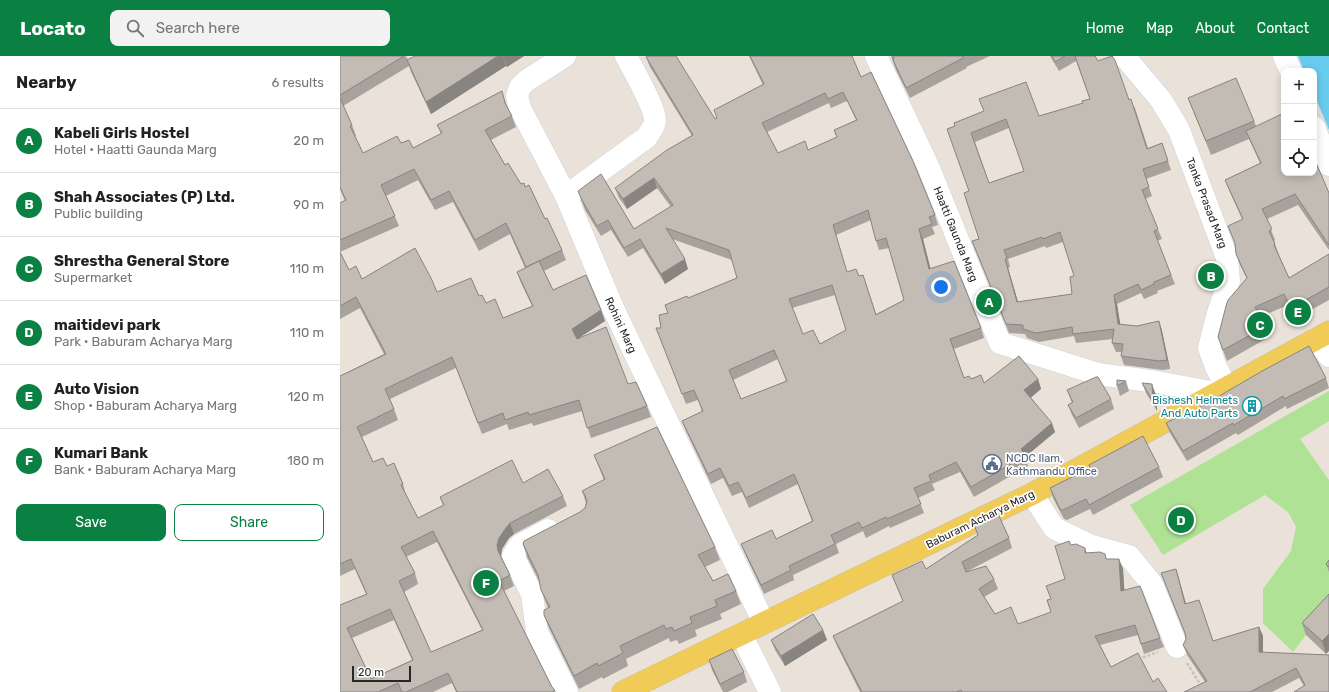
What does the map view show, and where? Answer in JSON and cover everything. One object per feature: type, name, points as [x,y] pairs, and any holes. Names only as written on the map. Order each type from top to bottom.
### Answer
[{"type":"main road","name":"Baburam Acharya Marg","points":[[624,692],[764,622],[1032,494],[1221,390],[1325,342]]},
{"type":"street","name":"Rohini Marg","points":[[565,56],[520,87],[517,96],[520,108],[566,196],[613,308],[764,622]]},
{"type":"street","points":[[566,196],[647,137],[653,127],[655,119],[652,109],[626,56]]},
{"type":"street","name":"Haatti Gaunda Marg","points":[[876,56],[928,166],[1000,343],[1098,374],[1221,390]]},
{"type":"street","name":"Tanka Prasad Marg","points":[[1124,56],[1161,100],[1179,130],[1227,258],[1229,281],[1218,313],[1209,348],[1216,367],[1221,390]]},
{"type":"street","points":[[1284,56],[1290,68]]},
{"type":"street","points":[[1317,135],[1329,165]]},
{"type":"street","points":[[1032,494],[1054,528],[1089,545],[1129,556],[1152,584],[1177,647]]},
{"type":"street","points":[[566,521],[520,545],[513,556],[532,594],[537,632],[567,692]]},
{"type":"street","points":[[741,634],[770,692]]},
{"type":"path","points":[[1134,660],[1177,647],[1205,692]]},
{"type":"green space","points":[[1329,391],[1329,421],[1300,439],[1329,480],[1329,611],[1306,635],[1293,652],[1263,623],[1263,589],[1291,551],[1296,527],[1288,512],[1265,495],[1163,555],[1130,505]]},
{"type":"water","points":[[1298,56],[1329,56],[1329,130],[1317,101],[1317,68],[1303,68]]},
{"type":"building","points":[[340,56],[404,56],[340,95]]},
{"type":"building","points":[[415,56],[498,56],[426,102],[407,60]]},
{"type":"building","points":[[676,56],[715,119],[717,118],[714,110],[764,84],[750,56],[852,56],[861,77],[871,72],[913,161],[935,215],[929,217],[932,224],[919,229],[929,269],[954,261],[981,328],[950,339],[964,378],[969,376],[971,379],[981,375],[984,383],[1019,356],[1038,379],[1024,390],[1052,423],[1021,449],[1025,456],[971,487],[956,462],[929,475],[931,481],[914,488],[921,504],[862,528],[859,522],[831,535],[835,544],[789,566],[791,570],[761,585],[741,544],[772,530],[776,539],[813,521],[794,474],[746,498],[738,482],[729,486],[720,468],[708,474],[682,421],[703,411],[694,390],[682,394],[656,328],[661,328],[659,315],[668,313],[665,305],[687,296],[688,298],[737,278],[729,250],[666,228],[685,259],[661,274],[640,239],[624,248],[608,220],[597,226],[578,191],[601,174],[634,229],[673,205],[654,178],[623,199],[615,188],[667,150],[693,135],[646,57]],"holes":[[[843,92],[857,120],[834,130],[837,137],[808,150],[805,141],[778,153],[762,123],[825,93],[828,99]],[[868,210],[876,241],[886,238],[904,300],[876,315],[863,275],[859,276],[856,269],[847,272],[833,225]],[[832,285],[846,330],[820,344],[813,330],[803,334],[789,299]],[[774,350],[787,381],[741,399],[729,370]]]},
{"type":"building","points":[[893,56],[964,56],[962,57],[963,58],[906,88],[893,60]]},
{"type":"building","points":[[1052,56],[1065,56],[1055,62]]},
{"type":"building","points":[[1075,56],[1095,56],[1098,61],[1112,56],[1115,60],[1129,100],[1131,99],[1147,149],[1162,143],[1168,161],[1143,169],[1149,187],[1142,190],[1158,229],[1154,231],[1171,275],[1154,282],[1154,284],[1141,290],[1138,284],[1114,295],[1118,324],[1137,326],[1159,321],[1167,360],[1159,361],[1121,356],[1123,344],[1112,343],[1114,329],[1073,334],[1072,327],[1036,333],[1023,329],[1023,325],[1006,324],[972,241],[979,239],[964,193],[969,191],[947,129],[955,126],[954,123],[984,111],[979,99],[1026,82],[1039,116],[1083,103],[1082,101],[1090,99]],"holes":[[[1006,119],[1024,171],[989,183],[971,133]],[[1060,232],[1074,276],[1070,277],[1072,294],[1017,302],[1005,259],[1007,258],[1004,250],[1042,237],[1043,239]]]},
{"type":"building","points":[[1236,78],[1254,121],[1206,141],[1188,98]]},
{"type":"building","points":[[502,91],[505,103],[512,116],[485,130],[505,165],[508,163],[521,184],[524,183],[525,187],[529,185],[562,250],[526,267],[506,223],[475,240],[449,191],[431,200],[414,169],[381,185],[395,216],[340,240],[340,203],[346,200],[340,187],[340,98],[352,125],[350,126],[363,153],[397,136],[401,143],[409,140],[413,148],[442,133],[437,125]]},
{"type":"building","points":[[1281,114],[1281,176],[1317,176],[1317,165],[1329,193],[1329,245],[1295,194],[1262,209],[1272,229],[1269,231],[1289,278],[1329,254],[1329,287],[1291,308],[1284,294],[1255,307],[1265,327],[1223,350],[1218,337],[1228,300],[1247,278],[1236,254],[1235,243],[1228,226],[1243,219],[1225,180],[1261,163],[1246,131]]},
{"type":"building","points":[[415,248],[437,292],[471,278],[479,296],[482,295],[486,303],[495,299],[503,318],[533,306],[517,272],[539,261],[553,290],[586,275],[601,310],[572,329],[577,339],[606,327],[628,384],[636,382],[647,406],[587,428],[579,400],[529,415],[528,412],[505,420],[503,413],[478,423],[452,357],[385,389],[394,409],[357,427],[373,462],[383,458],[387,466],[394,463],[403,484],[401,485],[418,518],[444,505],[440,497],[512,460],[523,483],[548,469],[563,496],[510,523],[499,538],[497,545],[498,551],[510,575],[499,581],[552,687],[555,690],[552,692],[457,692],[448,673],[406,692],[402,692],[398,683],[378,692],[340,692],[340,605],[367,594],[351,559],[340,564],[340,376],[386,354],[356,297],[340,306],[340,252],[349,270],[356,266],[362,279]],"holes":[[[433,531],[483,630],[431,652],[399,581],[415,573],[401,547]],[[390,609],[413,660],[371,679],[347,628]]]},
{"type":"building","points":[[1309,346],[1326,378],[1284,399],[1283,396],[1234,425],[1233,423],[1183,451],[1166,423],[1182,415],[1183,417]]},
{"type":"building","points":[[1098,377],[1111,399],[1076,418],[1068,405],[1073,402],[1067,390]]},
{"type":"building","points":[[1117,380],[1126,381],[1117,386]]},
{"type":"building","points":[[1142,383],[1152,384],[1153,401]]},
{"type":"building","points":[[657,427],[715,547],[698,555],[713,581],[728,574],[736,591],[715,600],[717,606],[690,617],[692,623],[674,631],[672,627],[666,629],[664,625],[620,646],[623,653],[598,666],[597,663],[574,676],[544,615],[544,610],[550,607],[541,590],[538,575],[523,544],[524,541],[585,508],[587,501],[582,491],[605,479],[594,455]]},
{"type":"building","points":[[1143,436],[1159,467],[1089,505],[1086,499],[1063,510],[1060,509],[1050,488],[1090,468],[1089,465]]},
{"type":"building","points":[[998,514],[1009,538],[962,562],[966,572],[986,566],[994,579],[979,589],[995,614],[1011,607],[1018,624],[1051,612],[1047,600],[1051,599],[1046,586],[1065,579],[1055,546],[1069,541],[1071,545],[1076,544],[1085,548],[1085,553],[1100,552],[1105,554],[1106,559],[1119,559],[1121,591],[1140,586],[1160,638],[1141,644],[1135,625],[1095,636],[1111,667],[1138,653],[1153,682],[1158,678],[1167,692],[962,692],[961,690],[956,692],[862,692],[833,636],[903,601],[892,575],[922,561],[926,569],[978,535],[974,525]]},
{"type":"building","points":[[1329,560],[1329,567],[1326,564]]},
{"type":"building","points":[[1176,569],[1185,604],[1199,600],[1213,641],[1259,627],[1259,652],[1329,655],[1329,692],[1294,692],[1305,685],[1296,668],[1250,692],[1184,692],[1207,681],[1183,645],[1186,639],[1185,633],[1161,573]]},
{"type":"building","points":[[1329,594],[1329,634],[1322,641],[1302,623]]},
{"type":"building","points":[[813,614],[823,630],[781,656],[771,640]]},
{"type":"building","points":[[732,649],[744,672],[720,684],[709,660]]},
{"type":"place","name":"Shah Associates (P) Ltd.","points":[[1211,276]]},
{"type":"place","name":"Kabeli Girls Hostel","points":[[989,302]]},
{"type":"place","name":"Auto Vision","points":[[1298,312]]},
{"type":"place","name":"Shrestha General Store","points":[[1260,325]]},
{"type":"place","name":"Bishesh Helmets And Auto Parts","points":[[1252,406]]},
{"type":"place","name":"NCDC Ilam, Kathmandu Office","points":[[992,464]]},
{"type":"place","name":"maitidevi park","points":[[1181,520]]},
{"type":"place","name":"Kumari Bank","points":[[486,583]]}]
